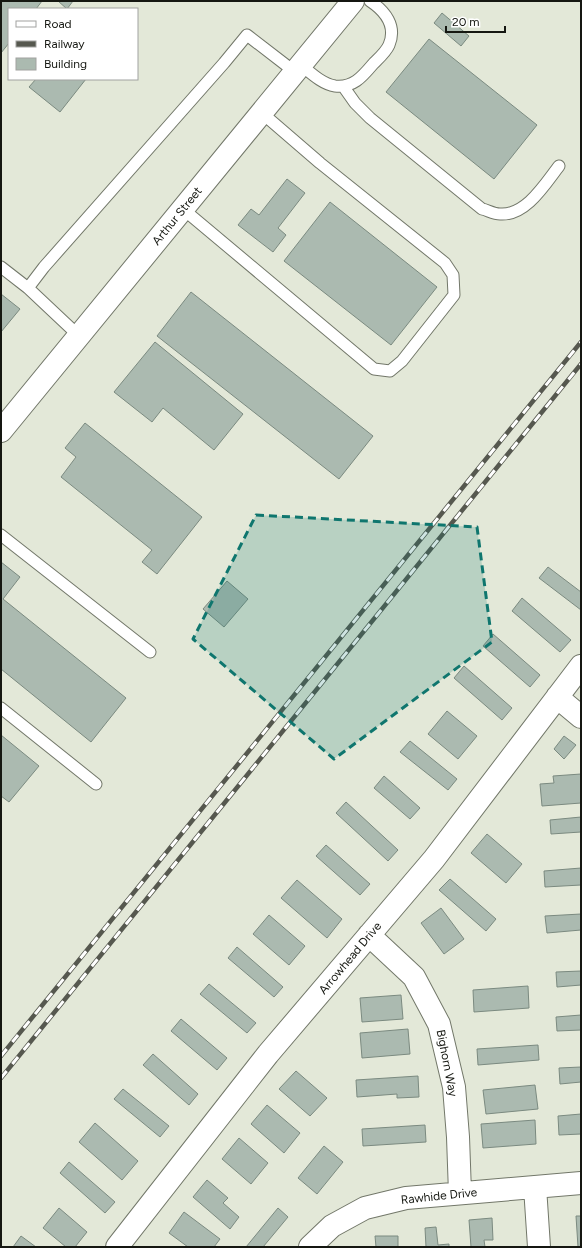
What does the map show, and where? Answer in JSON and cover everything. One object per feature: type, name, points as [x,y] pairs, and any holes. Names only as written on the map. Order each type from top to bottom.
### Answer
[{"type":"street","name":"Arthur Street","points":[[1,431],[353,1]]},
{"type":"street","name":"Arrowhead Drive","points":[[117,1247],[268,1054],[434,859],[581,666]]},
{"type":"street","points":[[557,697],[581,717]]},
{"type":"street","name":"Bighorn Way","points":[[369,935],[414,977],[439,1024],[454,1087],[460,1193]]},
{"type":"street","name":"Rawhide Drive","points":[[310,1247],[332,1226],[365,1208],[406,1198],[581,1183]]},
{"type":"street","points":[[535,1187],[539,1247]]},
{"type":"lane","points":[[28,288],[44,267],[247,35],[298,68],[324,82],[333,86],[354,84],[384,53],[389,44],[391,34],[388,16],[381,8],[370,1]]},
{"type":"lane","points":[[343,86],[355,103],[370,118],[482,209],[500,214],[518,210],[533,200],[558,166]]},
{"type":"lane","points":[[183,209],[374,369],[390,371],[402,361],[454,295],[452,275],[445,263],[320,163],[262,113]]},
{"type":"lane","points":[[1,267],[28,288],[79,336]]},
{"type":"lane","points":[[1,535],[150,652]]},
{"type":"lane","points":[[1,708],[96,784]]},
{"type":"highlighted area","points":[[256,515],[477,527],[492,642],[334,759],[193,639]]},
{"type":"building","points":[[1,1],[42,1],[37,8],[8,8],[8,44],[1,53]]},
{"type":"building","points":[[58,1],[73,1],[68,8]]},
{"type":"building","points":[[442,13],[469,36],[461,46],[434,23]]},
{"type":"building","points":[[429,39],[537,125],[494,179],[386,92]]},
{"type":"building","points":[[35,80],[85,80],[60,112],[29,87]]},
{"type":"building","points":[[287,179],[305,193],[278,228],[286,235],[273,252],[238,225],[251,209],[259,215]]},
{"type":"building","points":[[330,202],[437,287],[391,345],[284,261]]},
{"type":"building","points":[[191,292],[373,436],[339,479],[157,336]]},
{"type":"building","points":[[1,294],[20,309],[1,332]]},
{"type":"building","points":[[155,342],[243,414],[214,450],[163,408],[152,422],[114,392]]},
{"type":"building","points":[[85,423],[202,517],[157,574],[142,562],[152,550],[61,477],[76,457],[65,448]]},
{"type":"building","points":[[1,562],[20,577],[3,599],[126,698],[91,742],[1,669]]},
{"type":"building","points":[[548,567],[581,592],[581,610],[539,578]]},
{"type":"building","points":[[227,581],[248,599],[224,627],[203,609]]},
{"type":"building","points":[[522,598],[571,640],[560,652],[512,611]]},
{"type":"building","points":[[493,634],[540,675],[530,687],[483,646]]},
{"type":"building","points":[[464,666],[512,708],[502,720],[454,678]]},
{"type":"building","points":[[447,711],[477,736],[458,759],[428,734]]},
{"type":"building","points":[[1,735],[39,766],[9,802],[1,796]]},
{"type":"building","points":[[564,736],[576,745],[564,759],[554,749]]},
{"type":"building","points":[[410,741],[457,779],[448,790],[400,752]]},
{"type":"building","points":[[581,774],[581,803],[542,806],[540,784],[554,783],[553,776]]},
{"type":"building","points":[[384,776],[420,808],[410,819],[374,788]]},
{"type":"building","points":[[346,802],[398,850],[388,861],[336,813]]},
{"type":"building","points":[[581,817],[581,832],[551,834],[550,820]]},
{"type":"building","points":[[487,834],[522,864],[506,883],[471,853]]},
{"type":"building","points":[[326,845],[370,884],[360,895],[316,856]]},
{"type":"building","points":[[581,868],[581,885],[545,887],[544,871]]},
{"type":"building","points":[[450,879],[496,919],[486,931],[439,890]]},
{"type":"building","points":[[297,880],[342,919],[327,938],[281,898]]},
{"type":"building","points":[[441,908],[464,939],[444,954],[421,923]]},
{"type":"building","points":[[581,914],[581,930],[547,933],[545,916]]},
{"type":"building","points":[[269,915],[305,946],[289,965],[253,934]]},
{"type":"building","points":[[237,947],[283,987],[274,997],[228,958]]},
{"type":"building","points":[[581,971],[581,985],[557,987],[556,972]]},
{"type":"building","points":[[209,984],[256,1023],[247,1033],[200,994]]},
{"type":"building","points":[[528,986],[529,1008],[474,1012],[473,990]]},
{"type":"building","points":[[401,995],[403,1019],[362,1022],[360,998]]},
{"type":"building","points":[[581,1015],[581,1030],[557,1031],[556,1017]]},
{"type":"building","points":[[181,1019],[227,1058],[217,1070],[171,1031]]},
{"type":"building","points":[[408,1029],[410,1054],[362,1058],[360,1033]]},
{"type":"building","points":[[538,1045],[539,1060],[478,1065],[477,1049]]},
{"type":"building","points":[[153,1054],[198,1094],[189,1105],[143,1065]]},
{"type":"building","points":[[581,1067],[581,1082],[560,1084],[559,1068]]},
{"type":"building","points":[[296,1071],[327,1098],[310,1116],[279,1089]]},
{"type":"building","points":[[418,1076],[419,1097],[397,1098],[397,1094],[357,1097],[356,1080]]},
{"type":"building","points":[[535,1085],[538,1109],[486,1114],[483,1090]]},
{"type":"building","points":[[123,1089],[169,1126],[160,1137],[114,1099]]},
{"type":"building","points":[[267,1105],[300,1133],[284,1153],[251,1124]]},
{"type":"building","points":[[581,1114],[581,1134],[559,1135],[558,1116]]},
{"type":"building","points":[[535,1120],[536,1144],[483,1148],[481,1124]]},
{"type":"building","points":[[95,1123],[138,1161],[122,1180],[79,1142]]},
{"type":"building","points":[[425,1125],[426,1142],[363,1146],[362,1129]]},
{"type":"building","points":[[239,1138],[268,1163],[251,1184],[222,1159]]},
{"type":"building","points":[[324,1146],[343,1162],[317,1194],[298,1178]]},
{"type":"building","points":[[69,1162],[115,1202],[105,1213],[60,1173]]},
{"type":"building","points":[[207,1180],[228,1198],[223,1203],[239,1217],[230,1229],[193,1197]]},
{"type":"building","points":[[59,1208],[87,1232],[75,1247],[66,1247],[43,1228]]},
{"type":"building","points":[[278,1208],[288,1217],[263,1247],[246,1247]]},
{"type":"building","points":[[184,1212],[220,1239],[214,1247],[188,1247],[169,1233]]},
{"type":"building","points":[[576,1216],[581,1216],[581,1247],[578,1247]]},
{"type":"building","points":[[492,1218],[493,1240],[484,1240],[485,1247],[471,1247],[469,1220]]},
{"type":"building","points":[[436,1227],[438,1245],[449,1244],[449,1247],[426,1247],[425,1228]]},
{"type":"building","points":[[21,1236],[36,1247],[13,1247]]},
{"type":"building","points":[[375,1236],[398,1236],[398,1247],[376,1247]]},
{"type":"railway","points":[[1,1056],[581,342]]},
{"type":"railway","points":[[1,1078],[581,364]]}]
